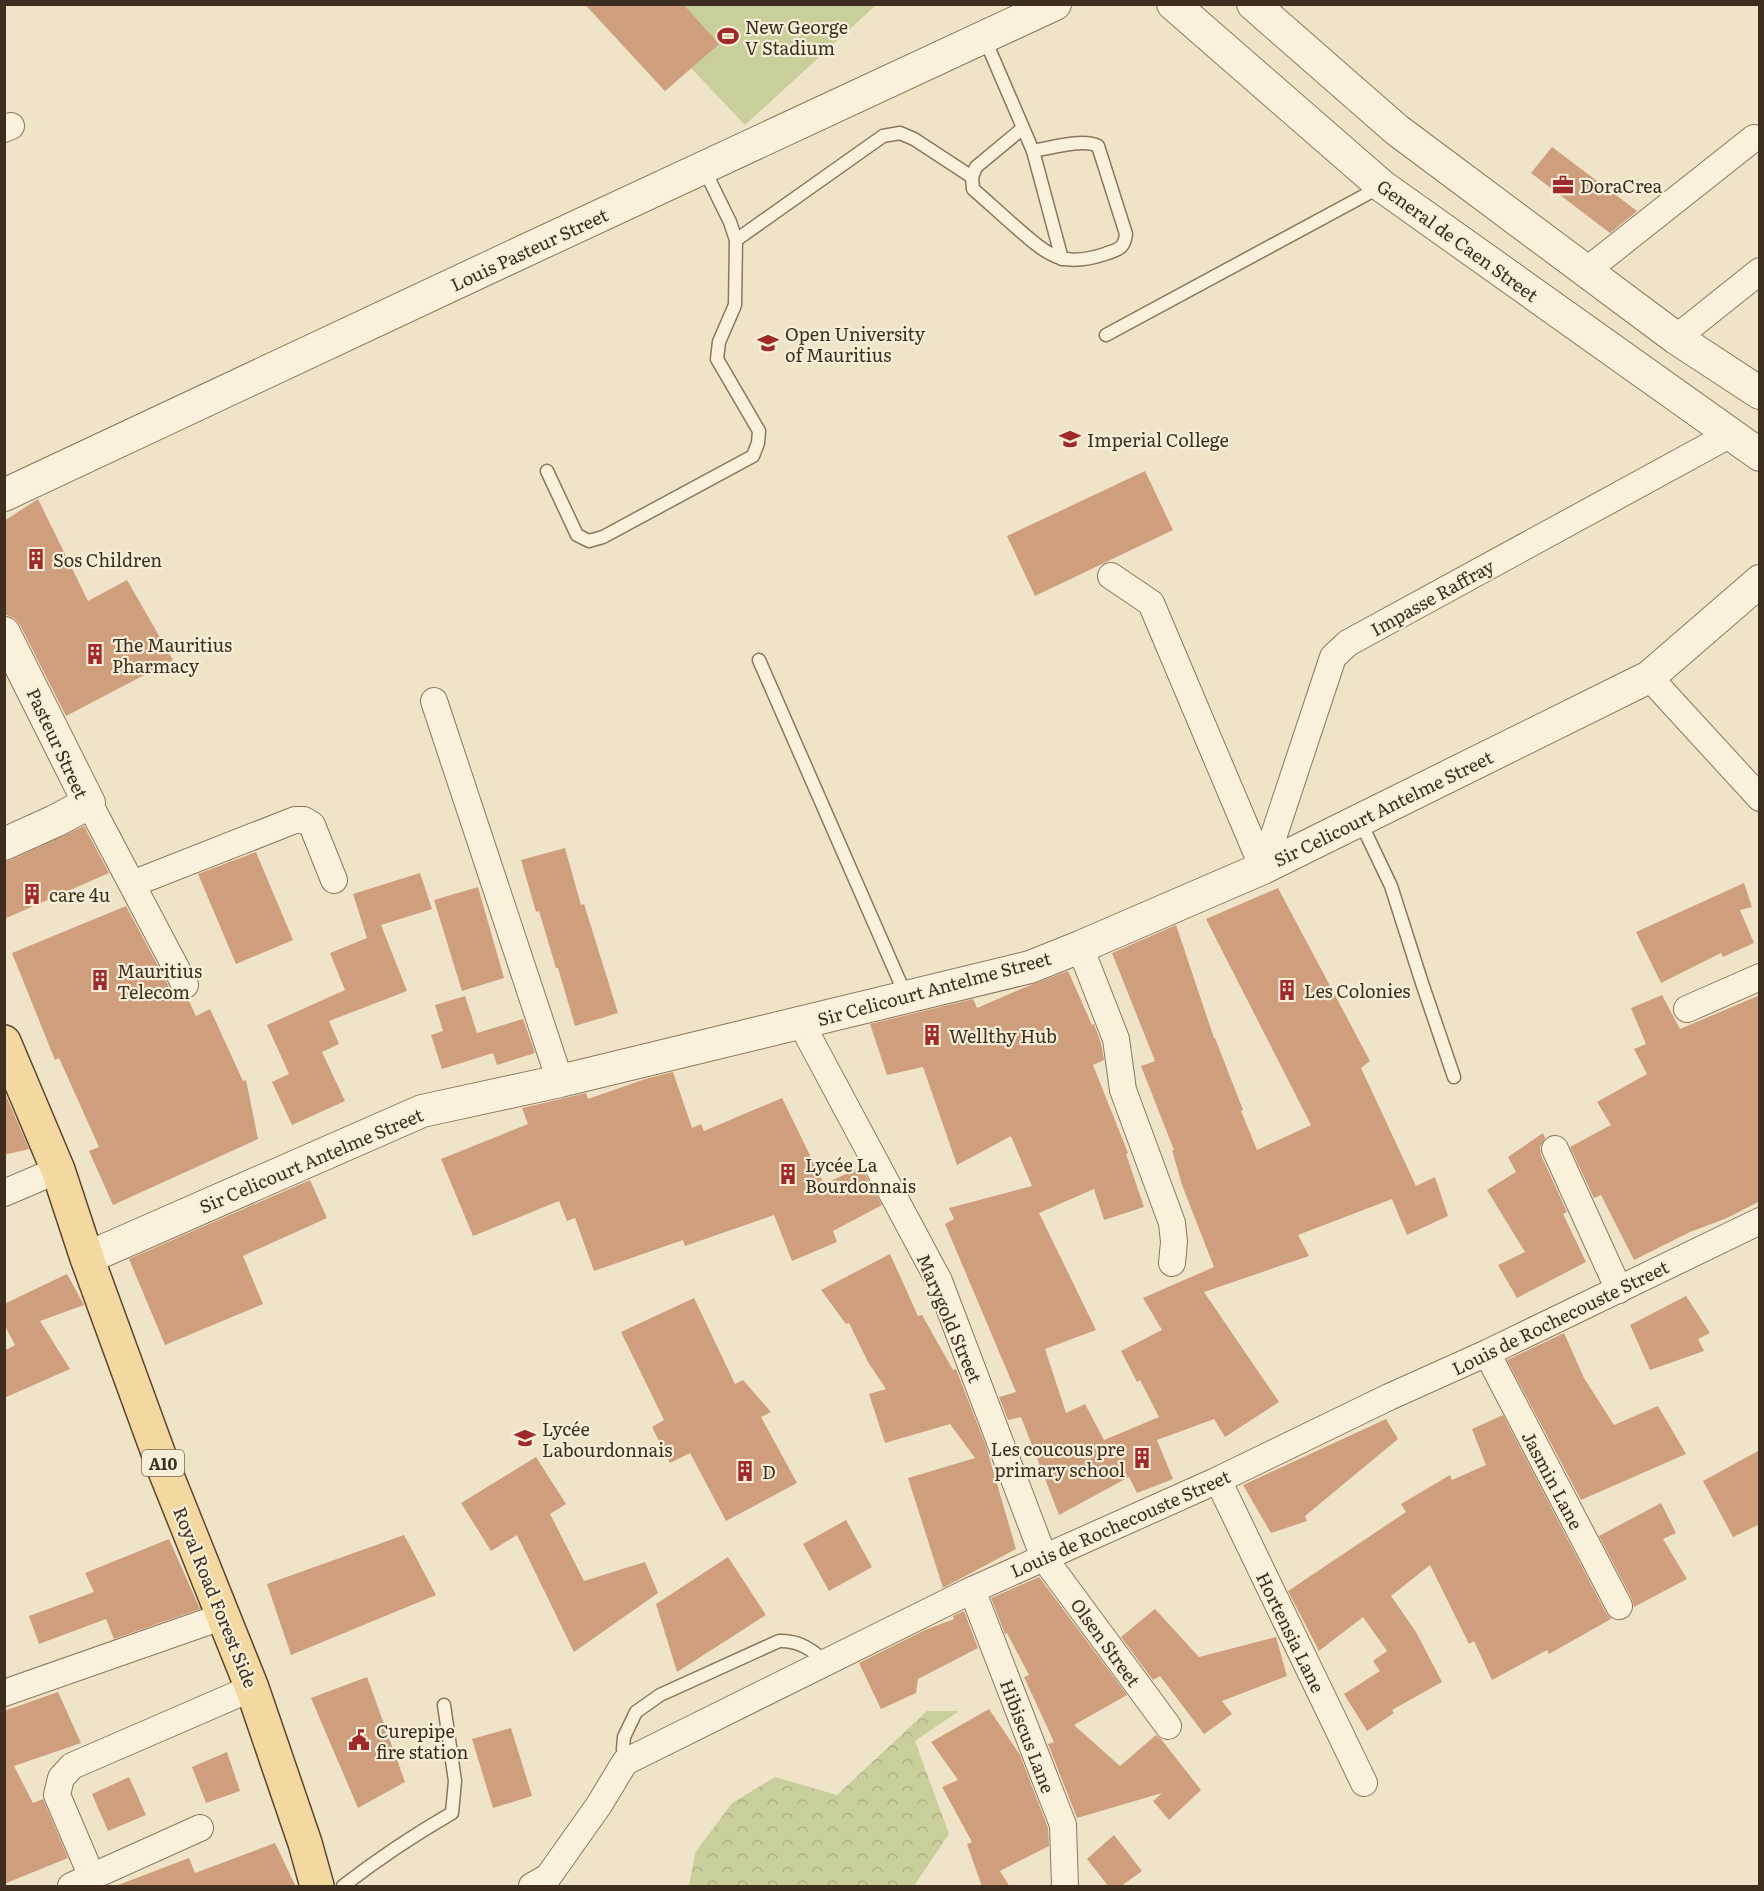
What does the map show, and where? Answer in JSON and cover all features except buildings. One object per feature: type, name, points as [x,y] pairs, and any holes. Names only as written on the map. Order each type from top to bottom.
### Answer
[{"type":"main road","name":"Royal Road Forest Side","points":[[4,1042],[58,1170],[87,1258],[164,1466],[252,1688],[305,1843],[317,1887]]},
{"type":"street","name":"Louis Pasteur Street","points":[[4,495],[1055,4]]},
{"type":"street","name":"General de Caen Street","points":[[1173,4],[1382,186],[1760,456]]},
{"type":"street","points":[[1253,4],[1397,130],[1676,338],[1760,393]]},
{"type":"street","points":[[1586,271],[1754,138]]},
{"type":"street","points":[[1676,338],[1760,271]]},
{"type":"street","name":"Impasse Raffray","points":[[1263,868],[1333,657],[1348,643],[1729,435]]},
{"type":"street","points":[[1111,576],[1151,603],[1263,868]]},
{"type":"street","name":"Sir Celicourt Antelme Street","points":[[87,1258],[422,1111],[560,1081],[1030,967],[1080,947],[1263,868],[1649,677],[1760,581]]},
{"type":"street","name":"Pasteur Street","points":[[4,633],[89,803],[4,844]]},
{"type":"street","points":[[1649,677],[1760,798]]},
{"type":"street","points":[[434,701],[560,1081]]},
{"type":"street","points":[[89,803],[185,985]]},
{"type":"street","points":[[132,884],[295,820],[304,820],[312,825],[334,880]]},
{"type":"street","points":[[1080,947],[1116,1039],[1123,1090],[1172,1223],[1174,1242],[1172,1263]]},
{"type":"street","points":[[1687,1009],[1760,977]]},
{"type":"street","name":"Marygold Street","points":[[801,1023],[939,1281],[1044,1558]]},
{"type":"street","points":[[1555,1149],[1619,1290]]},
{"type":"street","points":[[4,1193],[58,1170]]},
{"type":"street","name":"Louis de Rochecouste Street","points":[[625,1762],[972,1590],[1218,1480],[1760,1221]]},
{"type":"street","name":"Jasmin Lane","points":[[1487,1353],[1619,1606]]},
{"type":"street","name":"Hortensia Lane","points":[[1218,1480],[1364,1783]]},
{"type":"street","name":"Olsen Street","points":[[1044,1558],[1167,1726]]},
{"type":"street","name":"Hibiscus Lane","points":[[972,1590],[1063,1825],[1065,1887]]},
{"type":"street","points":[[4,1693],[224,1616]]},
{"type":"street","points":[[200,1828],[82,1882],[57,1795],[61,1778],[72,1766],[252,1688]]},
{"type":"street","points":[[532,1887],[548,1877],[599,1805],[625,1762]]},
{"type":"lane","points":[[984,38],[1033,151],[1062,259]]},
{"type":"lane","points":[[1023,128],[976,167],[972,177],[973,189],[1045,252],[1062,259],[1088,260],[1120,249],[1125,243],[1126,234],[1098,146],[1084,143],[1033,151]]},
{"type":"lane","points":[[736,240],[883,136],[900,133],[907,136],[972,177]]},
{"type":"lane","points":[[548,471],[577,535],[589,541],[603,537],[753,456],[758,443],[759,431],[717,359],[719,342],[735,305],[736,240],[730,222],[703,168]]},
{"type":"lane","points":[[1106,335],[1382,186]]},
{"type":"lane","points":[[759,660],[907,997]]},
{"type":"lane","points":[[1359,820],[1390,886],[1454,1077]]},
{"type":"lane","points":[[625,1762],[624,1737],[636,1713],[660,1695],[779,1641],[789,1640],[809,1648],[826,1662]]},
{"type":"lane","points":[[343,1887],[391,1850],[452,1813],[455,1781],[444,1705]]},
{"type":"green space","name":"New George V Stadium","points":[[585,5],[876,5],[745,125],[691,68],[665,91]]},
{"type":"green space","points":[[927,1711],[959,1711],[915,1741],[949,1834],[914,1886],[689,1886],[695,1853],[732,1803],[775,1777],[837,1795]]},
{"type":"place","name":"New George V Stadium","points":[[728,36]]},
{"type":"place","name":"DoraCrea","points":[[1563,185]]},
{"type":"place","name":"Open University of Mauritius","points":[[768,343]]},
{"type":"place","name":"Imperial College","points":[[1070,439]]},
{"type":"place","name":"Sos Children","points":[[36,559]]},
{"type":"place","name":"The Mauritius Pharmacy","points":[[95,654]]},
{"type":"place","name":"care 4u","points":[[32,894]]},
{"type":"place","name":"Mauritius Telecom","points":[[100,980]]},
{"type":"place","name":"Les Colonies","points":[[1287,990]]},
{"type":"place","name":"Wellthy Hub","points":[[932,1035]]},
{"type":"place","name":"Lycée La Bourdonnais","points":[[788,1174]]},
{"type":"place","name":"Lycée Labourdonnais","points":[[525,1438]]},
{"type":"place","name":"Les coucous pre primary school","points":[[1142,1458]]},
{"type":"place","name":"D","points":[[745,1471]]},
{"type":"place","name":"Curepipe fire station","points":[[359,1740]]}]
